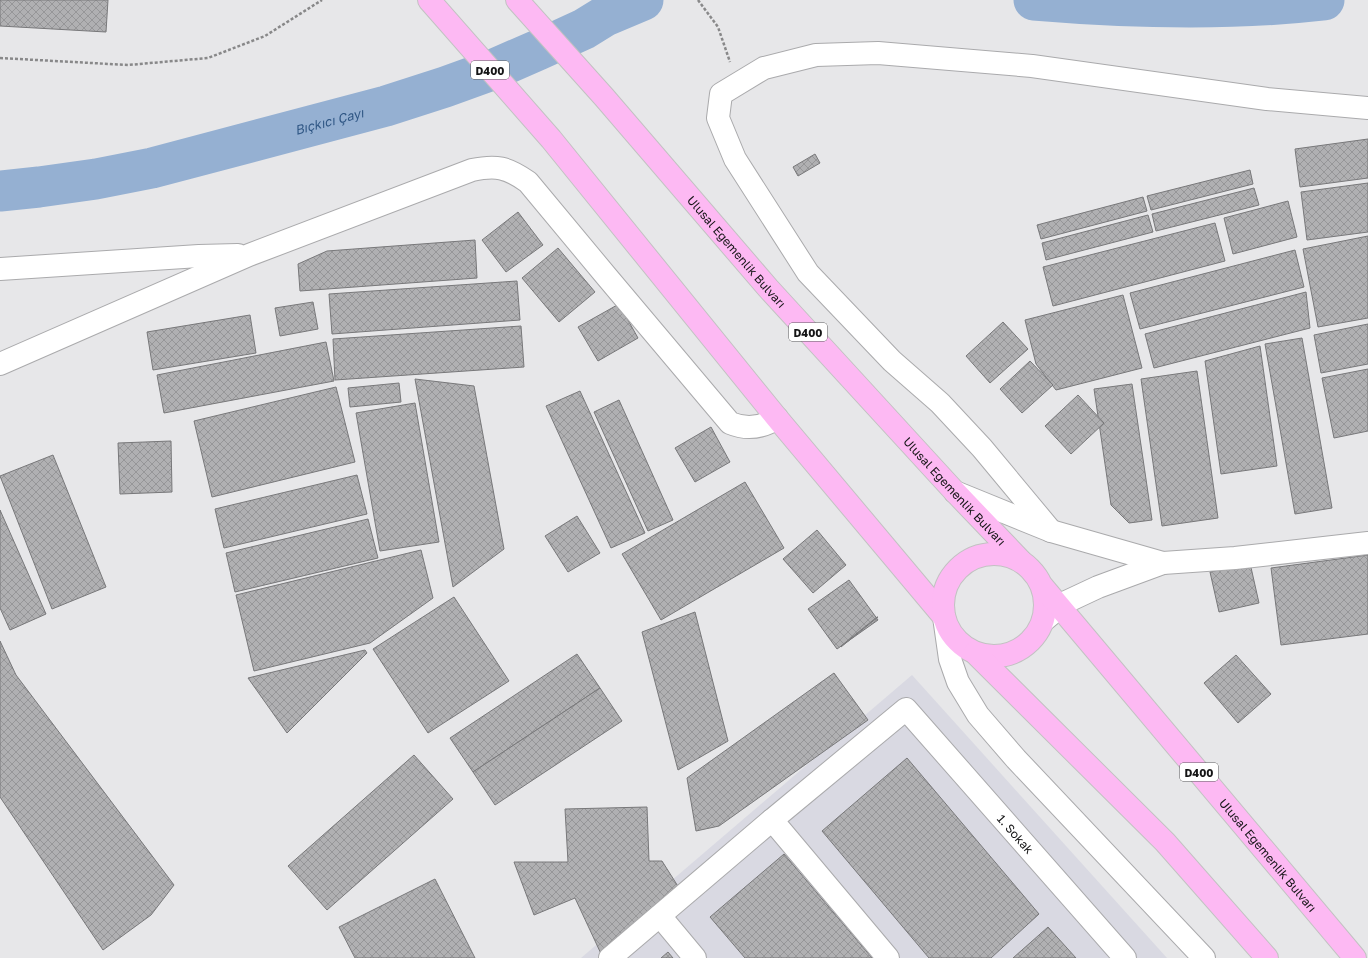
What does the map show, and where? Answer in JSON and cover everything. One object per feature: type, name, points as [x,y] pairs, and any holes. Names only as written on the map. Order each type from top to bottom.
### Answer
[{"type":"highway","name":"D400","points":[[429,0],[551,139],[777,418],[944,617]]},
{"type":"highway","name":"Ulusal Egemenlik Bulvarı","points":[[517,0],[604,96],[768,288],[955,492],[1020,560]]},
{"type":"highway","points":[[975,653],[992,657],[1008,655],[1023,648],[1035,637],[1043,621],[1046,604],[1043,587],[1034,572],[1020,560],[1003,554],[986,554],[969,560],[955,571],[946,585],[942,601],[944,617],[950,632],[961,644],[975,653],[1165,842],[1268,958]]},
{"type":"highway","name":"Ulusal Egemenlik Bulvarı","points":[[1043,587],[1355,958]]},
{"type":"street","points":[[1051,532],[967,431],[940,403],[892,360],[808,273],[735,158],[718,118],[721,94],[764,68],[816,55],[878,53],[1032,66],[1267,99],[1368,108]]},
{"type":"street","points":[[0,364],[249,255],[472,170],[487,167],[502,168],[515,172],[528,182],[730,422],[744,427],[758,427],[768,424],[777,418]]},
{"type":"street","points":[[0,269],[199,256],[249,255]]},
{"type":"street","points":[[955,492],[1051,532],[1163,563]]},
{"type":"street","points":[[1043,621],[1066,602],[1098,587],[1163,563],[1236,558],[1368,543]]},
{"type":"street","points":[[944,617],[950,658],[958,682],[978,714],[1016,759],[1204,958]]},
{"type":"street","name":"1. Sokak","points":[[772,820],[906,709],[1125,958]]},
{"type":"street","points":[[610,958],[772,820],[888,958]]},
{"type":"street","points":[[660,916],[695,958]]},
{"type":"path","points":[[0,58],[128,65],[208,58],[265,36],[322,0]]},
{"type":"path","points":[[698,0],[718,27],[737,83]]},
{"type":"shaded area","points":[[912,675],[1167,958],[581,958]]},
{"type":"building","points":[[0,0],[108,0],[106,32],[0,26]]},
{"type":"building","points":[[1368,139],[1368,178],[1300,187],[1295,149]]},
{"type":"building","points":[[815,154],[820,163],[798,176],[793,167]]},
{"type":"building","points":[[1250,170],[1253,184],[1151,210],[1147,196]]},
{"type":"building","points":[[1368,183],[1368,232],[1307,240],[1301,192]]},
{"type":"building","points":[[1254,188],[1259,205],[1156,231],[1152,214]]},
{"type":"building","points":[[1143,197],[1147,211],[1041,239],[1037,225]]},
{"type":"building","points":[[1288,201],[1297,237],[1233,254],[1224,218]]},
{"type":"building","points":[[518,212],[543,245],[506,272],[482,240]]},
{"type":"building","points":[[1148,215],[1153,232],[1046,260],[1042,243]]},
{"type":"building","points":[[1215,223],[1225,261],[1053,306],[1043,267]]},
{"type":"building","points":[[1368,236],[1368,318],[1318,327],[1303,249]]},
{"type":"building","points":[[475,240],[477,278],[300,291],[298,264],[327,251]]},
{"type":"building","points":[[558,248],[595,292],[559,322],[522,278]]},
{"type":"building","points":[[1295,250],[1304,287],[1140,329],[1130,293]]},
{"type":"building","points":[[517,281],[520,320],[332,334],[329,294]]},
{"type":"building","points":[[1306,292],[1310,328],[1154,368],[1145,334]]},
{"type":"building","points":[[1123,295],[1142,368],[1056,390],[1036,364],[1025,320]]},
{"type":"building","points":[[313,302],[318,329],[280,336],[275,308]]},
{"type":"building","points":[[619,304],[638,338],[598,361],[578,327]]},
{"type":"building","points":[[250,315],[256,353],[153,370],[147,332]]},
{"type":"building","points":[[1003,322],[1028,349],[990,383],[966,356]]},
{"type":"building","points":[[1368,324],[1368,364],[1321,373],[1314,335]]},
{"type":"building","points":[[521,326],[524,367],[335,380],[333,339]]},
{"type":"building","points":[[1302,338],[1332,508],[1295,514],[1265,344]]},
{"type":"building","points":[[326,342],[334,381],[164,413],[157,375]]},
{"type":"building","points":[[1260,346],[1277,466],[1221,474],[1205,361]]},
{"type":"building","points":[[1030,361],[1053,385],[1022,413],[1000,389]]},
{"type":"building","points":[[1368,369],[1368,431],[1334,438],[1322,378]]},
{"type":"building","points":[[1197,371],[1218,518],[1162,526],[1141,379]]},
{"type":"building","points":[[415,379],[474,386],[504,549],[453,587]]},
{"type":"building","points":[[399,383],[401,402],[350,407],[348,388]]},
{"type":"building","points":[[1132,384],[1152,520],[1129,523],[1111,505],[1094,389]]},
{"type":"building","points":[[336,387],[355,462],[212,497],[194,421]]},
{"type":"building","points":[[580,391],[645,533],[611,548],[546,406]]},
{"type":"building","points":[[1078,395],[1104,423],[1071,454],[1045,426]]},
{"type":"building","points":[[619,400],[673,520],[648,531],[594,412]]},
{"type":"building","points":[[415,403],[439,542],[380,551],[356,413]]},
{"type":"building","points":[[711,427],[730,462],[695,482],[675,448]]},
{"type":"building","points":[[171,441],[172,492],[120,494],[118,443]]},
{"type":"building","points":[[53,455],[106,587],[52,609],[0,476]]},
{"type":"building","points":[[357,475],[367,514],[224,548],[215,509]]},
{"type":"building","points":[[745,482],[784,548],[661,620],[622,554]]},
{"type":"building","points":[[0,510],[46,614],[10,630],[0,608]]},
{"type":"building","points":[[577,516],[600,553],[568,572],[545,536]]},
{"type":"building","points":[[368,519],[378,558],[235,592],[226,553]]},
{"type":"building","points":[[817,530],[846,565],[813,593],[783,559]]},
{"type":"building","points":[[421,550],[433,598],[370,643],[254,671],[236,595]]},
{"type":"building","points":[[1368,555],[1368,634],[1281,645],[1271,568]]},
{"type":"building","points":[[1250,563],[1259,603],[1219,612],[1210,572]]},
{"type":"building","points":[[849,580],[878,620],[837,649],[808,609]]},
{"type":"building","points":[[454,597],[509,681],[428,733],[373,649]]},
{"type":"building","points":[[695,612],[728,741],[678,770],[642,632]]},
{"type":"building","points":[[878,617],[841,647],[841,646]]},
{"type":"building","points":[[0,641],[16,675],[174,885],[151,915],[103,950],[0,797]]},
{"type":"building","points":[[365,650],[367,653],[287,733],[248,678]]},
{"type":"building","points":[[577,654],[600,688],[473,772],[450,738]]},
{"type":"building","points":[[1236,655],[1271,694],[1238,723],[1204,683]]},
{"type":"building","points":[[834,673],[868,720],[719,826],[696,831],[687,778]]},
{"type":"building","points":[[600,688],[622,721],[495,805],[473,772]]},
{"type":"building","points":[[414,755],[453,799],[327,910],[288,866]]},
{"type":"building","points":[[907,758],[1039,914],[991,958],[929,958],[822,831]]},
{"type":"building","points":[[647,807],[649,861],[662,861],[681,891],[603,958],[575,898],[534,915],[514,862],[568,862],[565,809]]},
{"type":"building","points":[[784,854],[872,958],[745,958],[710,917]]},
{"type":"building","points":[[435,879],[475,958],[355,958],[339,927]]},
{"type":"building","points":[[1048,927],[1076,958],[1013,958]]},
{"type":"building","points":[[668,952],[673,958],[661,958]]},
{"type":"waterway","name":"Bıçkıcı Çayı","points":[[0,191],[96,179],[152,168],[386,106],[492,70],[584,29],[605,16],[643,0]]},
{"type":"waterway","name":"Bıçkıcı Çayı","points":[[1034,0],[1106,5],[1179,7],[1252,6],[1324,0]]}]
